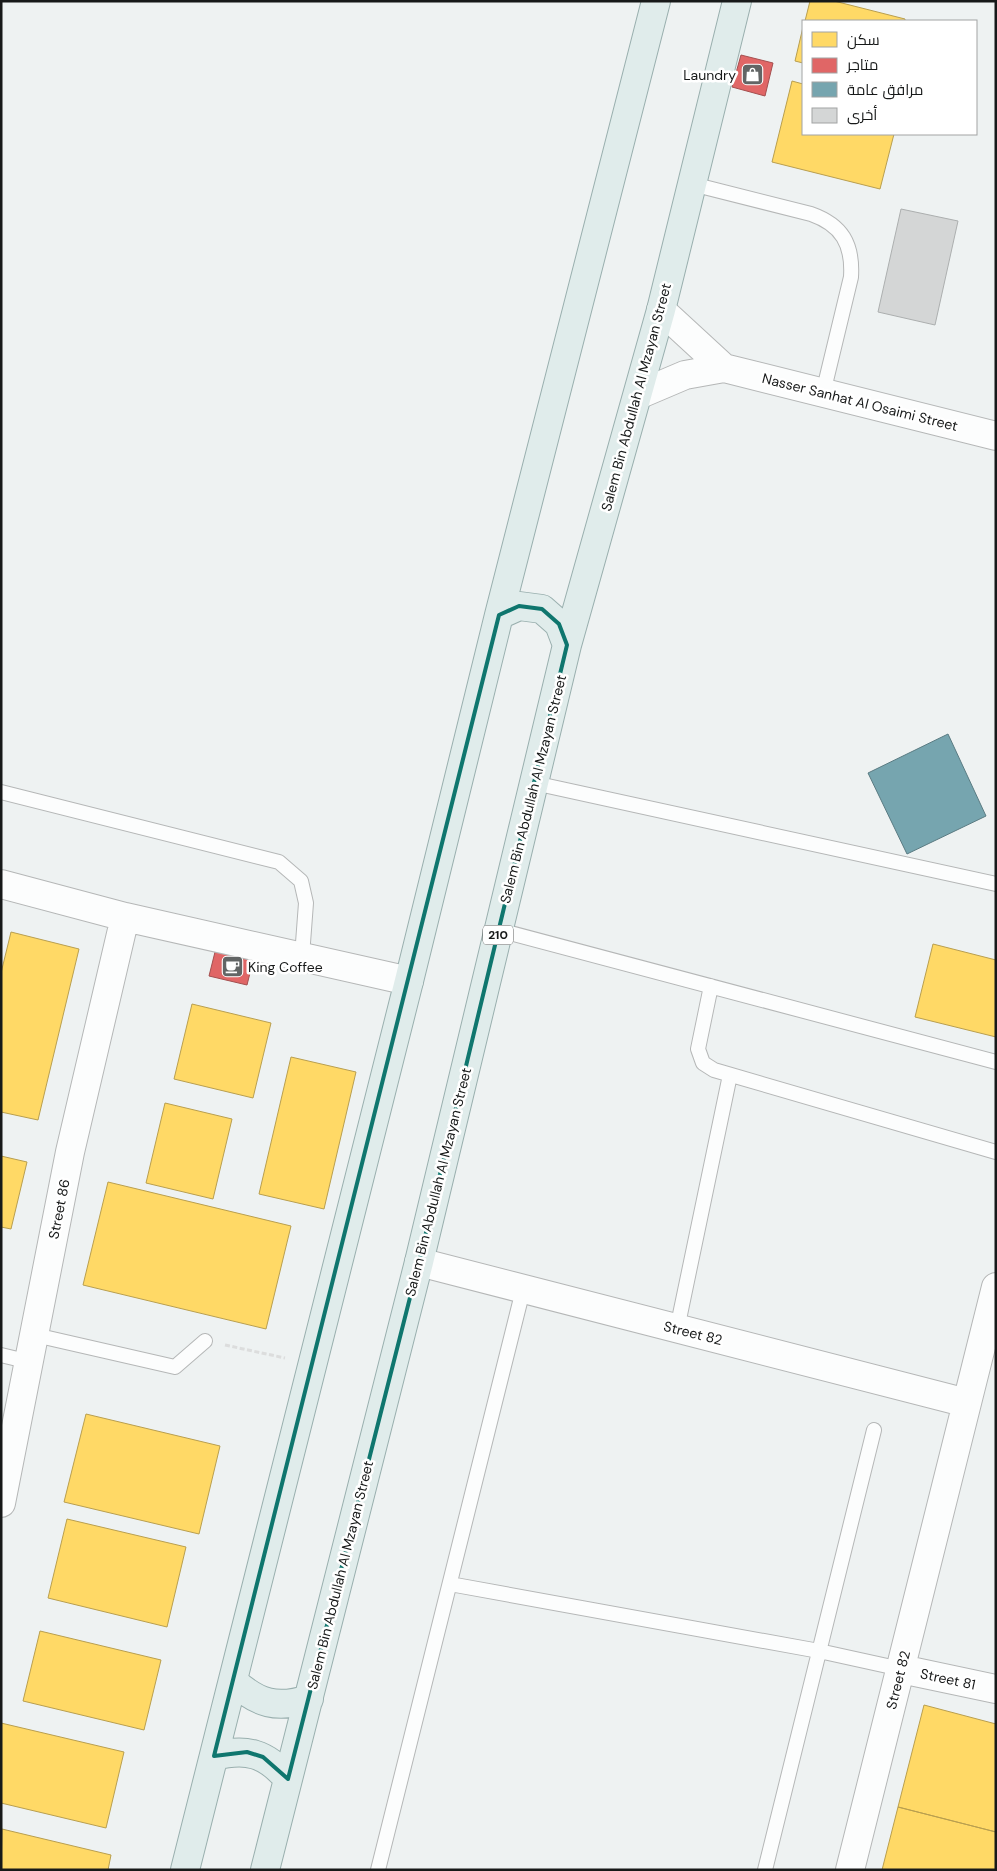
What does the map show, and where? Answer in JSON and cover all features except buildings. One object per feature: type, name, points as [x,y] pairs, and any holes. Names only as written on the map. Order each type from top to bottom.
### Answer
[{"type":"main road","points":[[185,1870],[409,981],[499,615],[656,1]]},
{"type":"main road","name":"Salem Bin Abdullah Al Mzayan Street","points":[[265,1870],[419,1262],[567,645],[638,395],[737,1]]},
{"type":"main road","points":[[499,615],[519,606],[542,609],[559,624],[567,645]]},
{"type":"main road","points":[[233,1681],[246,1692],[260,1700],[277,1704],[293,1704],[309,1699]]},
{"type":"main road","points":[[214,1756],[230,1752],[247,1752],[263,1757],[277,1766],[288,1779]]},
{"type":"street","name":"Nasser Sanhat Al Osaimi Street","points":[[660,310],[724,368]]},
{"type":"street","name":"Nasser Sanhat Al Osaimi Street","points":[[638,395],[685,375],[724,368],[996,436]]},
{"type":"street","points":[[1,884],[125,917],[409,981]]},
{"type":"street","name":"Street 86","points":[[1,1503],[70,1152],[125,917]]},
{"type":"street","name":"Street 82","points":[[419,1262],[967,1403]]},
{"type":"street","name":"Street 82","points":[[850,1870],[996,1287]]},
{"type":"street","name":"Street 81","points":[[900,1669],[996,1689]]},
{"type":"lane","points":[[692,184],[817,216],[834,226],[843,236],[850,248],[852,262],[851,277],[823,393]]},
{"type":"lane","points":[[534,783],[996,884]]},
{"type":"lane","points":[[1,792],[279,862],[301,881],[306,903],[302,956]]},
{"type":"lane","points":[[499,930],[996,1062]]},
{"type":"lane","points":[[711,986],[698,1050],[700,1057],[708,1067],[996,1152]]},
{"type":"lane","points":[[677,1329],[730,1075]]},
{"type":"lane","points":[[378,1870],[523,1290]]},
{"type":"lane","points":[[35,1335],[175,1367],[204,1341]]},
{"type":"lane","points":[[1,1355],[30,1362]]},
{"type":"lane","points":[[765,1870],[874,1430]]},
{"type":"lane","points":[[450,1584],[819,1651],[900,1669]]},
{"type":"path","points":[[204,1341],[312,1364]]},
{"type":"highlighted area","points":[[519,606],[542,609],[559,624],[567,645],[419,1262],[288,1779],[263,1757],[247,1752],[214,1756],[499,615]]},
{"type":"place","name":"Laundry","points":[[752,75]]},
{"type":"place","name":"King Coffee","points":[[232,967]]}]
